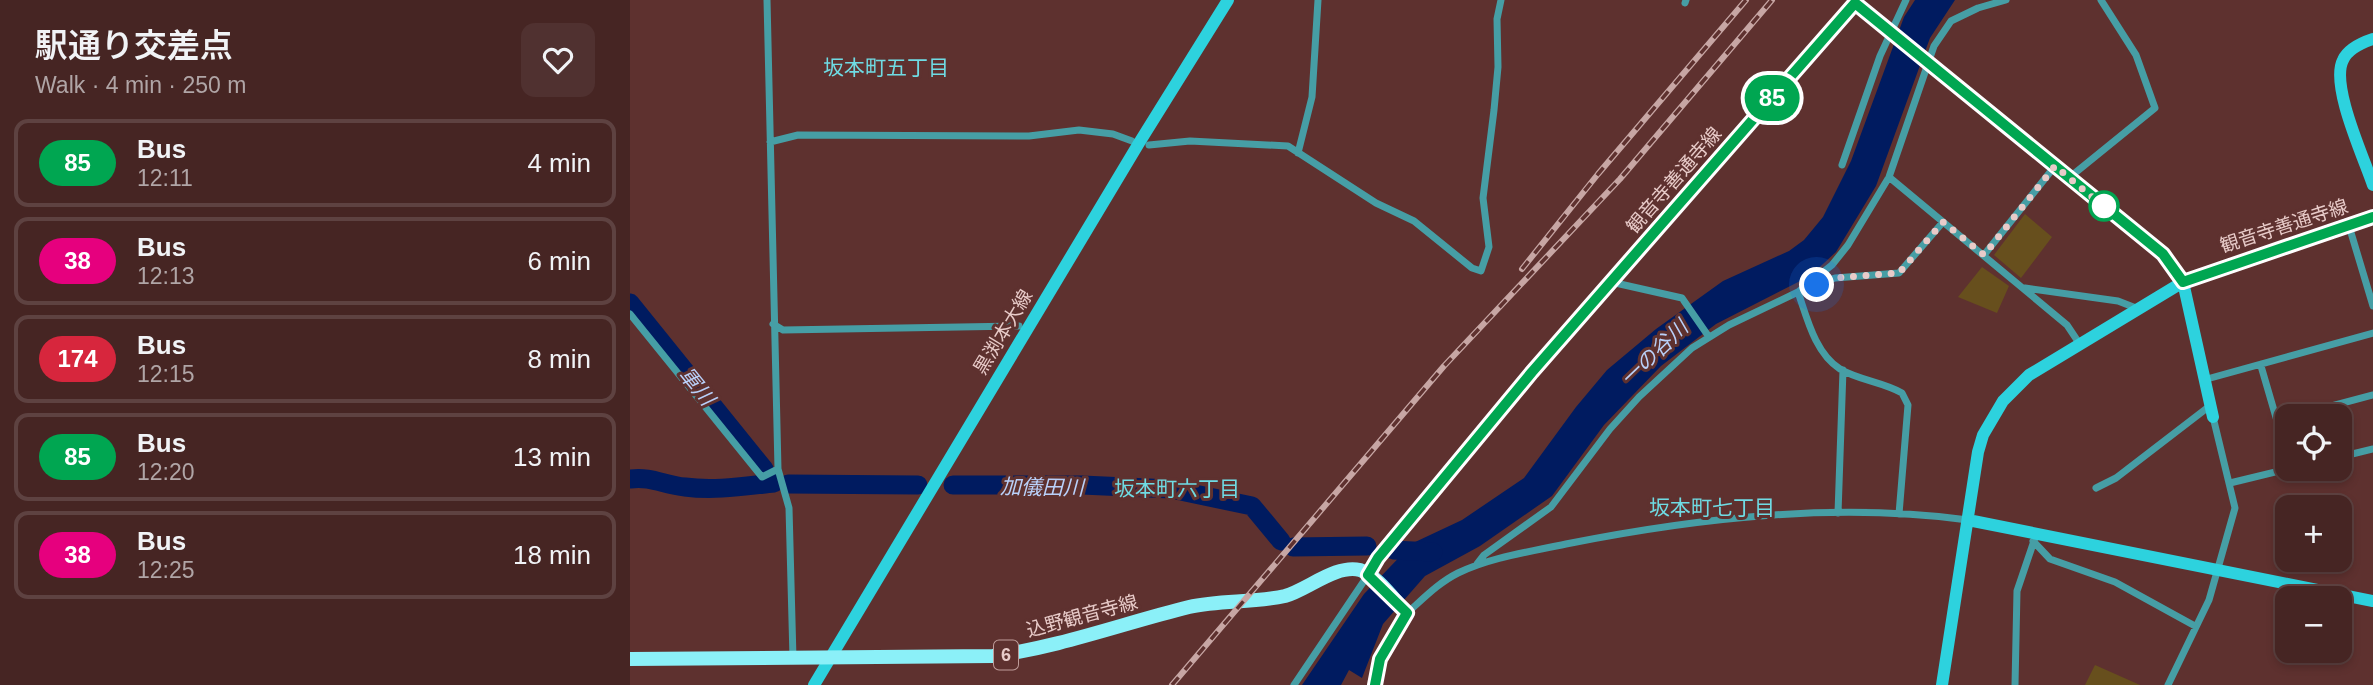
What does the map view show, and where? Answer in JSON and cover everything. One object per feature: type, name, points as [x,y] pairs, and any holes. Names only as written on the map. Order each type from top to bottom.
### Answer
[{"type":"main road","name":"観音寺善通寺線","points":[[1371,577],[1378,558],[1532,372],[1857,1],[2163,254],[2183,282],[2373,217]]},
{"type":"main road","name":"込野観音寺線","points":[[630,659],[993,656],[1026,652],[1194,606],[1289,594],[1345,571],[1359,570],[1371,577]]},
{"type":"main road","points":[[1371,577],[1404,610],[1380,659],[1375,685]]},
{"type":"street","points":[[767,0],[773,323],[777,332],[778,469],[789,508],[793,659]]},
{"type":"street","name":"黒渕本大線","points":[[814,685],[1228,0]]},
{"type":"street","points":[[1298,153],[1312,97],[1318,0]]},
{"type":"street","points":[[1149,145],[1190,141],[1288,146],[1376,203],[1414,220],[1472,268],[1481,271],[1489,247],[1483,198],[1494,110],[1497,19],[1501,0]]},
{"type":"street","points":[[1842,165],[1890,31],[1906,0]]},
{"type":"street","points":[[1798,292],[1816,280],[1849,246],[1889,177],[1934,46],[1951,21],[2006,0]]},
{"type":"street","points":[[2070,178],[2155,108],[2136,55],[2101,0]]},
{"type":"street","points":[[2373,39],[2350,50],[2342,61],[2339,84],[2373,185]]},
{"type":"street","points":[[770,142],[798,135],[1029,136],[1079,130],[1113,134],[1132,141]]},
{"type":"street","points":[[1984,255],[2055,166]]},
{"type":"street","points":[[1889,177],[2067,325],[2079,343]]},
{"type":"street","points":[[1478,564],[1483,555],[1551,507],[1610,429],[1639,397],[1709,337],[1798,292],[1835,278],[1899,273],[1943,222]]},
{"type":"street","points":[[2349,225],[2373,306]]},
{"type":"street","points":[[1611,282],[1682,298],[1709,337]]},
{"type":"street","points":[[1942,685],[1978,452],[1992,417],[2003,401],[2029,375],[2183,282],[2235,508],[2209,600],[2168,685]]},
{"type":"street","points":[[2024,288],[2118,300],[2136,308]]},
{"type":"street","points":[[1798,292],[1810,330],[1828,359],[1843,370],[1902,393],[1908,405],[1899,514]]},
{"type":"street","points":[[630,314],[762,477],[778,469]]},
{"type":"street","points":[[773,323],[783,330],[1019,326]]},
{"type":"street","points":[[2207,379],[2373,333]]},
{"type":"street","points":[[2261,366],[2275,411]]},
{"type":"street","points":[[1838,513],[1843,370]]},
{"type":"street","points":[[2339,404],[2373,395]]},
{"type":"street","points":[[2096,488],[2116,478],[2212,411]]},
{"type":"street","points":[[2352,454],[2373,449]]},
{"type":"street","points":[[2230,484],[2275,472]]},
{"type":"street","points":[[1404,610],[1438,586],[1478,564],[1684,523],[1731,517],[1838,513],[1899,514],[1968,520],[2036,537],[2373,601]]},
{"type":"street","points":[[2036,537],[2050,559],[2115,582],[2195,626]]},
{"type":"street","points":[[2015,685],[2017,592],[2036,537]]},
{"type":"street","points":[[1294,685],[1371,577]]},
{"type":"shaded area","points":[[2025,214],[2052,237],[2021,278],[1994,255]]},
{"type":"shaded area","points":[[1982,267],[2009,286],[1997,313],[1958,297]]},
{"type":"shaded area","points":[[2095,665],[2140,685],[2085,685]]},
{"type":"water","name":"一の谷川","points":[[1915,0],[1955,0],[1930,38],[1876,186],[1836,252],[1810,276],[1716,324],[1661,366],[1604,425],[1552,496],[1480,546],[1425,576],[1383,624],[1362,678],[1349,670],[1341,685],[1302,685],[1364,594],[1413,543],[1462,520],[1524,478],[1607,370],[1656,329],[1723,281],[1789,251],[1804,240],[1823,217],[1851,161],[1904,17]]},
{"type":"waterway","name":"軍川","points":[[630,303],[764,469]]},
{"type":"waterway","name":"加儀田川","points":[[630,479],[696,488],[730,488],[774,483]]},
{"type":"waterway","name":"加儀田川","points":[[788,484],[918,485]]},
{"type":"waterway","name":"加儀田川","points":[[953,485],[1082,485],[1171,489],[1252,506],[1281,541]]},
{"type":"waterway","name":"加儀田川","points":[[1293,547],[1367,546]]},
{"type":"waterway","name":"加儀田川","points":[[1393,550],[1433,552]]},
{"type":"railway","points":[[1522,269],[1598,174],[1746,0]]},
{"type":"railway","points":[[1172,685],[1444,366],[1620,179],[1772,0]]},
{"type":"bus line","name":"85","points":[[1375,685],[1380,659],[1407,613],[1368,575],[1378,558],[1532,372],[1855,3],[2163,254],[2183,282],[2205,272],[2373,217]]},
{"type":"district","name":"坂本町五丁目","points":[[886,67]]},
{"type":"district","name":"坂本町六丁目","points":[[1177,488]]},
{"type":"district","name":"坂本町七丁目","points":[[1712,507]]},
{"type":"route","points":[[1817,285],[1835,278],[1899,273],[1943,222],[1984,255],[2055,166],[2110,212],[2104,206]]}]
